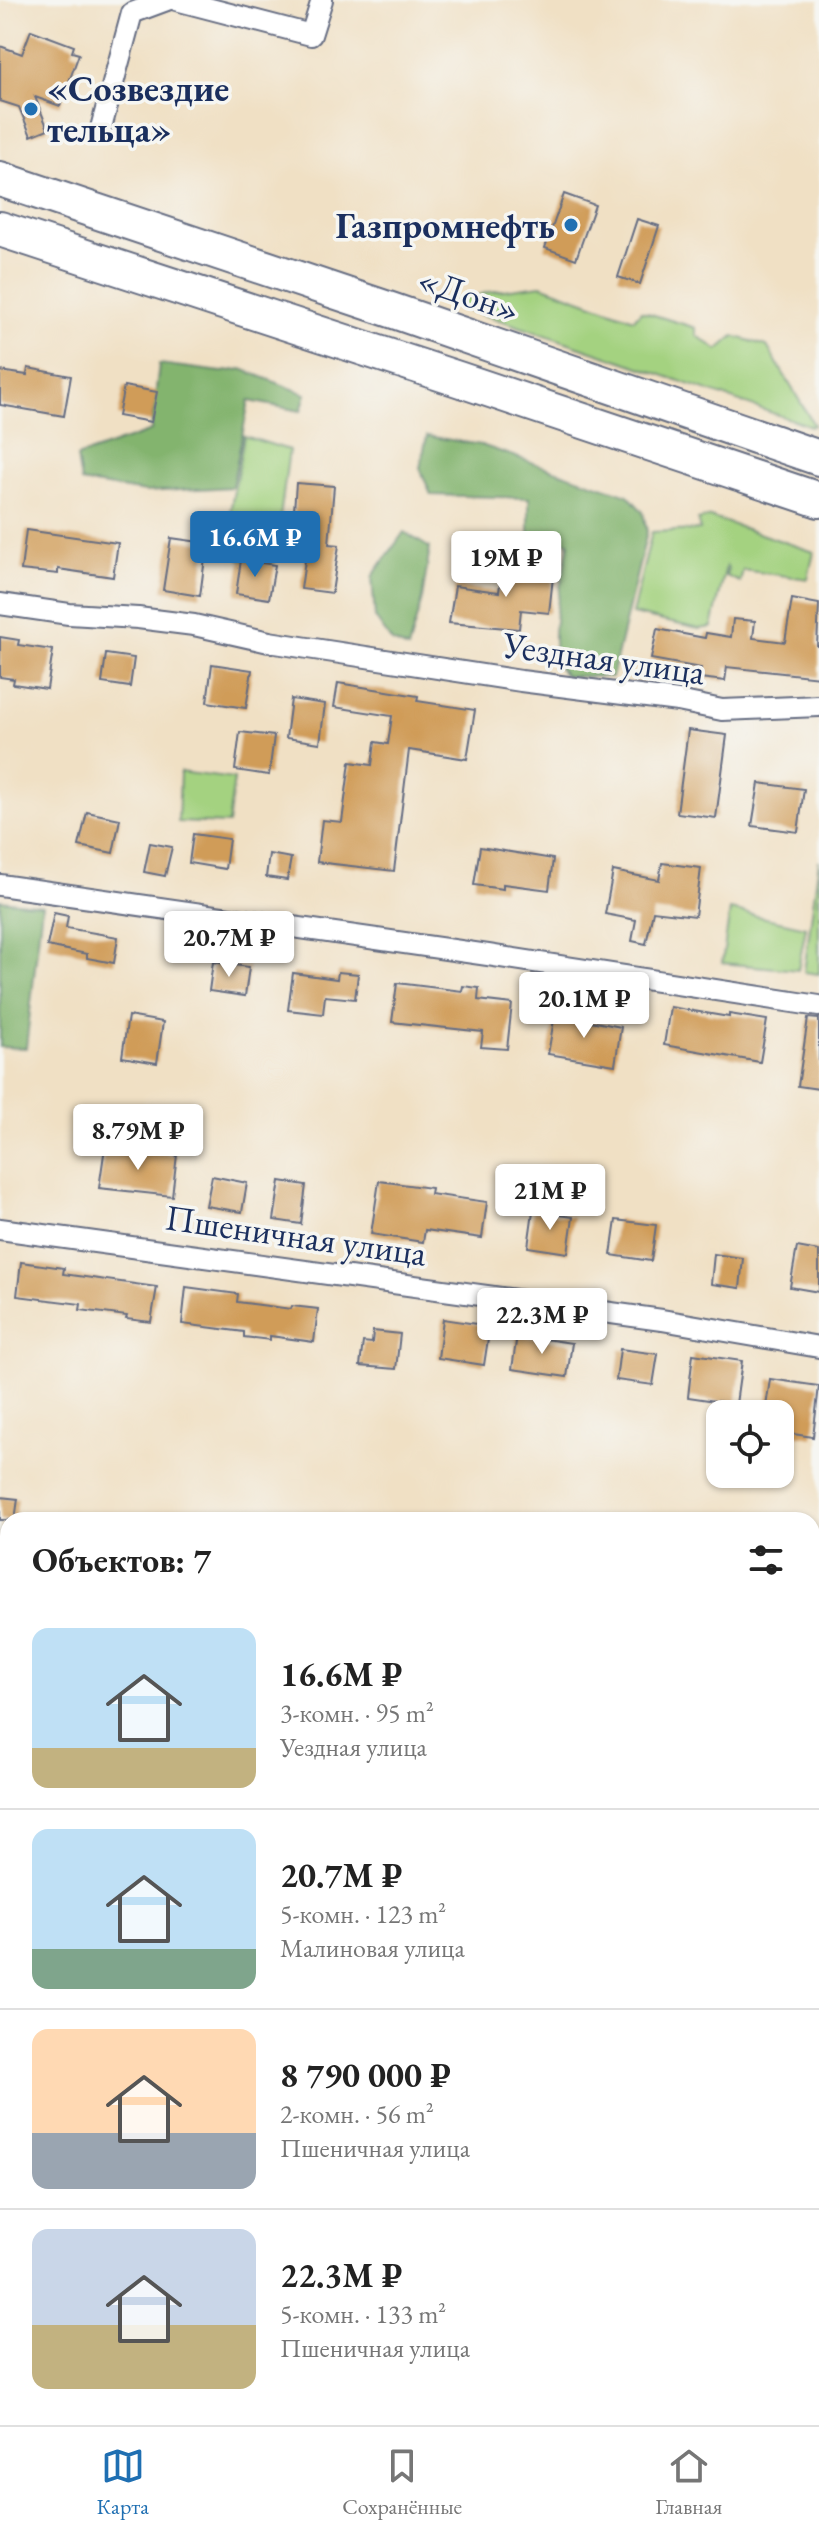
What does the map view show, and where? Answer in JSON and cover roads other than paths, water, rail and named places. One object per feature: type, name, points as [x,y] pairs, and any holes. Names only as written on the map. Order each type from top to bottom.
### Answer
[{"type":"highway","name":"«Дон»","points":[[0,179],[819,458]]},
{"type":"highway","points":[[0,229],[819,500]]},
{"type":"street","points":[[101,128],[132,13],[167,0]]},
{"type":"street","points":[[176,0],[311,35],[322,0]]},
{"type":"street","name":"Уездная улица","points":[[0,604],[69,614],[194,625],[269,642],[722,710],[819,706]]},
{"type":"street","points":[[0,885],[819,1006]]},
{"type":"street","name":"Пшеничная улица","points":[[0,1229],[662,1320],[819,1347]]},
{"type":"place","name":"«Созвездие тельца»","points":[[31,109]]},
{"type":"place","name":"Газпромнефть","points":[[571,225]]}]
